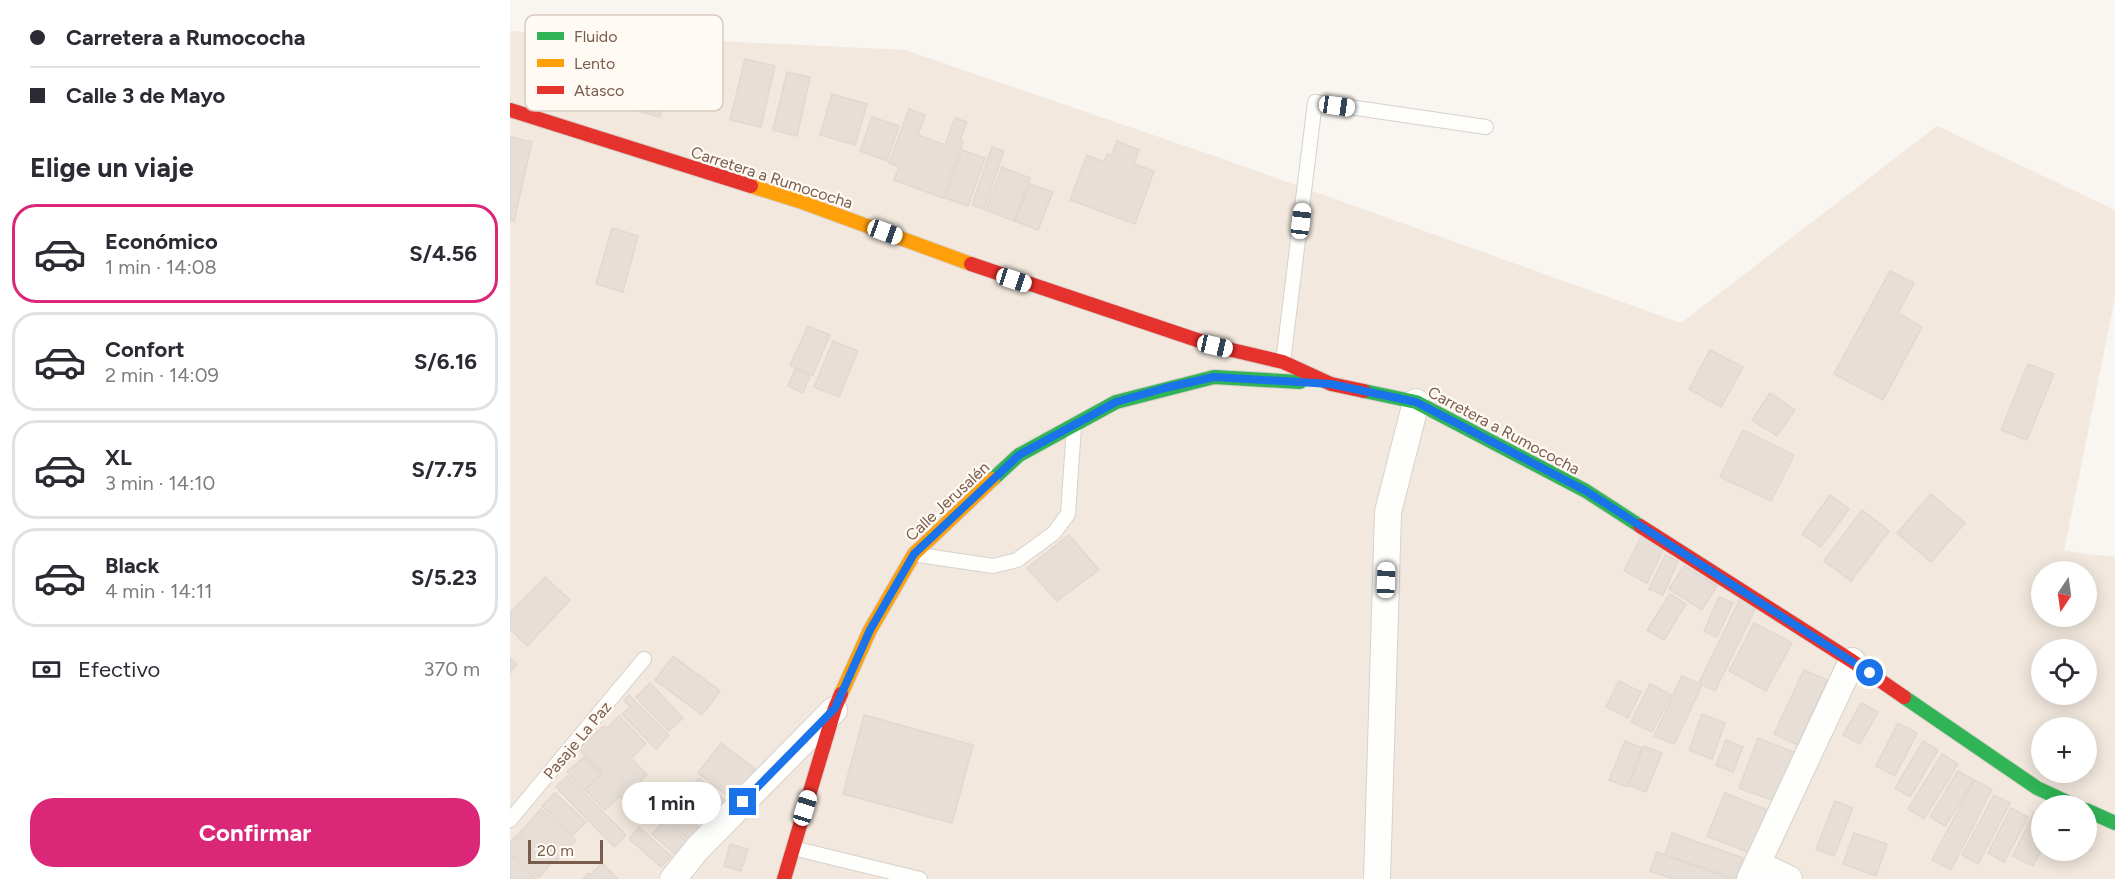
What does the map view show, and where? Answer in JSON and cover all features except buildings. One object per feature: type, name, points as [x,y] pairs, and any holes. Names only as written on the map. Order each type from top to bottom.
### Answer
[{"type":"street","name":"Carretera a Rumococha","points":[[510,110],[799,201],[1014,280],[1215,346],[1283,362],[1331,384],[1416,402],[1586,491],[1852,661],[2037,788],[2052,795]]},
{"type":"street","points":[[1214,377],[1215,346]]},
{"type":"street","name":"Calle Jerusalén","points":[[784,879],[835,708],[870,630],[914,554],[1019,455],[1116,402],[1165,388],[1214,377],[1331,384]]},
{"type":"street","points":[[1377,879],[1388,512],[1416,402]]},
{"type":"street","points":[[1789,879],[1754,871],[1852,661]]},
{"type":"street","points":[[673,879],[697,849],[835,708]]},
{"type":"street","points":[[2097,815],[2115,823]]},
{"type":"lane","points":[[1283,362],[1315,102],[1485,127]]},
{"type":"lane","points":[[914,554],[993,566],[1017,560],[1054,533],[1068,514],[1074,424]]},
{"type":"lane","name":"Pasaje La Paz","points":[[510,820],[644,659]]},
{"type":"lane","points":[[793,848],[920,879]]},
{"type":"shaded area","points":[[510,31],[525,32],[525,111],[723,111],[723,41],[905,50],[1226,160],[1681,323],[1937,126],[2115,210],[2115,297],[2064,551],[2115,557],[2115,879],[510,879]]},
{"type":"traffic: fast","points":[[993,479],[1019,455],[1116,402],[1214,377],[1300,382]]},
{"type":"traffic: fast","points":[[1364,391],[1416,402],[1586,491],[1640,526]]},
{"type":"traffic: fast","points":[[1904,697],[2037,788],[2052,795]]},
{"type":"traffic: fast","points":[[2097,815],[2115,823]]},
{"type":"traffic: slow","points":[[751,186],[799,201],[971,264]]},
{"type":"traffic: slow","points":[[841,694],[870,630],[914,554],[993,479]]},
{"type":"traffic: jam","points":[[510,110],[751,186]]},
{"type":"traffic: jam","points":[[971,264],[1215,346],[1283,362],[1331,384],[1364,391]]},
{"type":"traffic: jam","points":[[1640,526],[1852,661],[1904,697]]},
{"type":"traffic: jam","points":[[784,879],[841,694]]},
{"type":"route","points":[[743,802],[835,708],[870,630],[914,554],[1019,455],[1116,402],[1214,377],[1331,384],[1416,402],[1586,491],[1870,673]]}]
